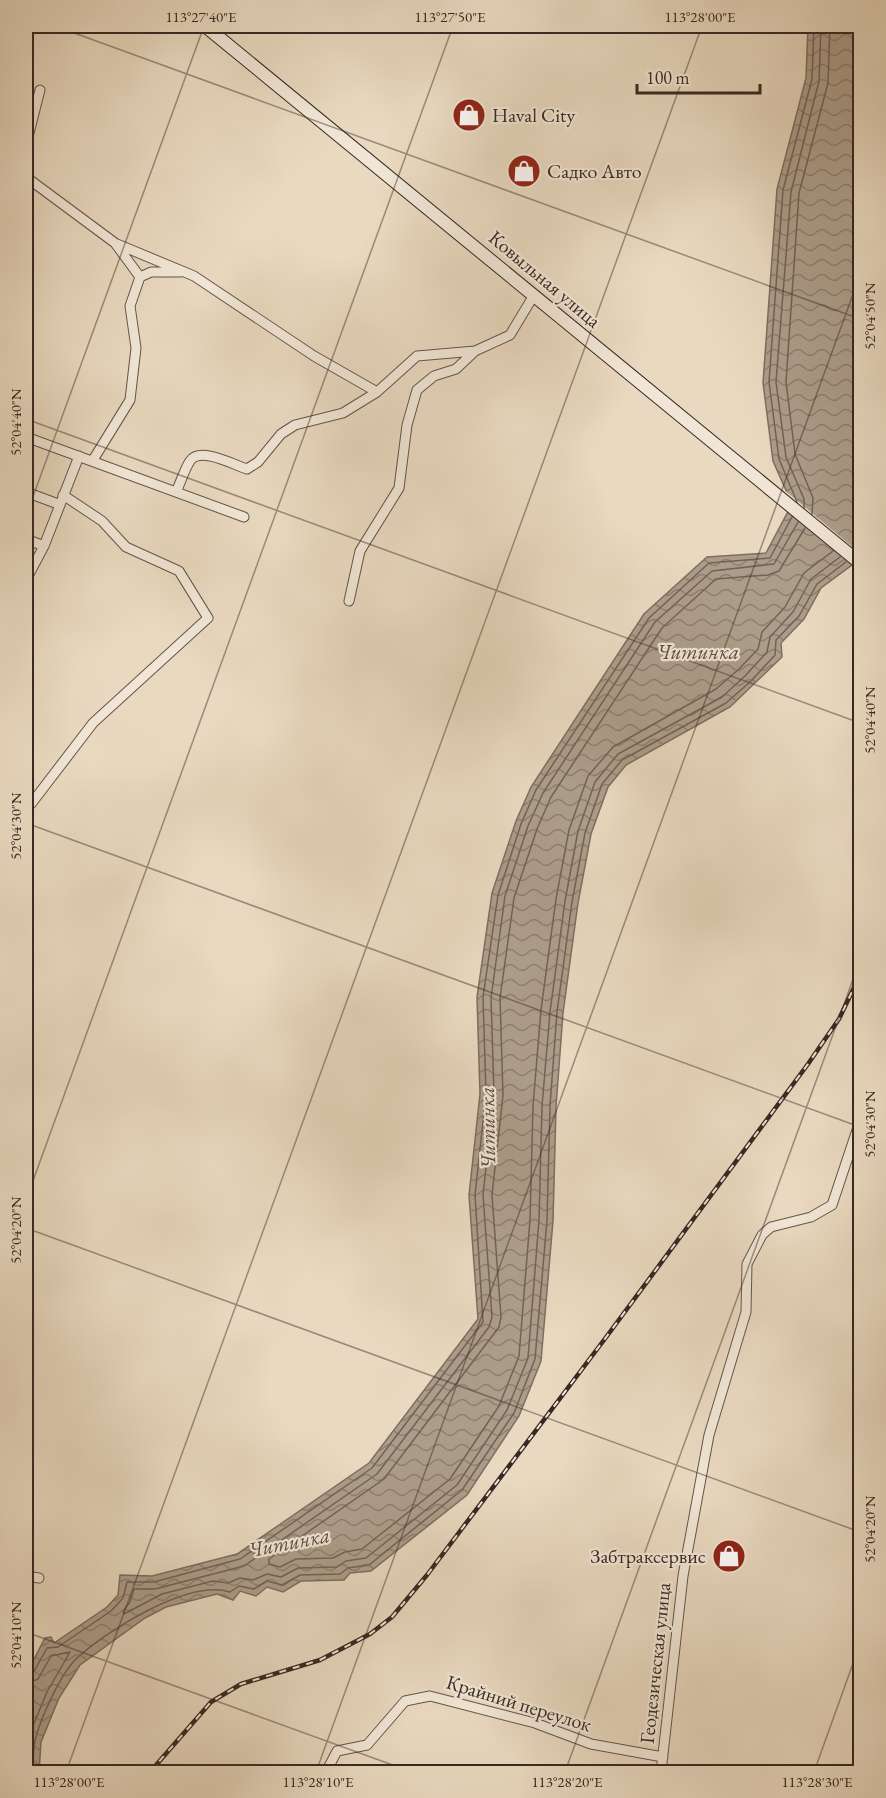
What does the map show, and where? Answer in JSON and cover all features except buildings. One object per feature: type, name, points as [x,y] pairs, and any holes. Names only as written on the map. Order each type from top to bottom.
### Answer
[{"type":"main road","name":"Ковыльная улица","points":[[205,26],[861,563]]},
{"type":"street","points":[[26,145],[40,90]]},
{"type":"street","points":[[26,177],[115,243],[186,272],[314,356],[377,392]]},
{"type":"street","points":[[115,243],[140,277]]},
{"type":"street","points":[[93,460],[130,400],[136,348],[130,306],[140,277],[151,272],[186,272]]},
{"type":"street","points":[[349,601],[360,551],[399,488],[407,424],[417,390],[434,376],[456,369],[475,351],[510,335],[534,295]]},
{"type":"street","points":[[176,492],[190,460],[196,456],[205,455],[248,470],[258,462],[281,434],[295,425],[343,413],[377,392],[417,356],[475,351]]},
{"type":"street","points":[[26,437],[244,517]]},
{"type":"street","points":[[26,580],[44,546],[58,504],[79,456]]},
{"type":"street","points":[[26,492],[58,504]]},
{"type":"street","points":[[26,807],[31,804],[93,723],[208,618],[179,571],[126,547],[102,522],[63,495]]},
{"type":"street","points":[[26,539],[44,546]]},
{"type":"street","name":"Геодезическая улица","points":[[661,1773],[683,1576],[709,1436],[746,1312],[747,1264],[762,1235],[771,1227],[811,1217],[832,1205],[861,1121]]},
{"type":"street","points":[[26,1576],[39,1578]]},
{"type":"street","name":"Крайний переулок","points":[[326,1773],[337,1751],[367,1744],[405,1701],[430,1696],[535,1723],[591,1744],[663,1757]]},
{"type":"street","points":[[297,1773],[298,1770],[309,1773]]},
{"type":"water","name":"Читинка","points":[[808,26],[860,26],[860,559],[821,588],[804,619],[781,643],[782,657],[730,707],[626,765],[608,787],[591,834],[578,903],[563,1013],[556,1107],[553,1221],[541,1361],[519,1416],[467,1495],[371,1571],[350,1573],[344,1580],[301,1581],[283,1592],[267,1587],[256,1596],[240,1591],[233,1600],[217,1594],[166,1607],[145,1618],[80,1665],[59,1698],[41,1742],[39,1772],[26,1772],[26,1675],[45,1638],[51,1637],[54,1643],[107,1607],[118,1595],[120,1575],[152,1576],[237,1554],[369,1463],[478,1319],[469,1195],[480,1094],[477,997],[492,893],[516,821],[531,787],[644,614],[707,557],[766,553],[792,504],[773,461],[763,383],[777,189],[806,78]]},
{"type":"pier","points":[[782,488],[860,553],[860,562],[854,567],[785,510],[788,504]]},
{"type":"railway","points":[[150,1772],[211,1702],[241,1684],[320,1660],[370,1634],[392,1617],[427,1575],[607,1336],[808,1064],[839,1019],[860,975]]},
{"type":"place","name":"Haval Сity","points":[[469,115]]},
{"type":"place","name":"Садко Авто","points":[[524,171]]},
{"type":"place","name":"Забтраксервис","points":[[729,1556]]}]
